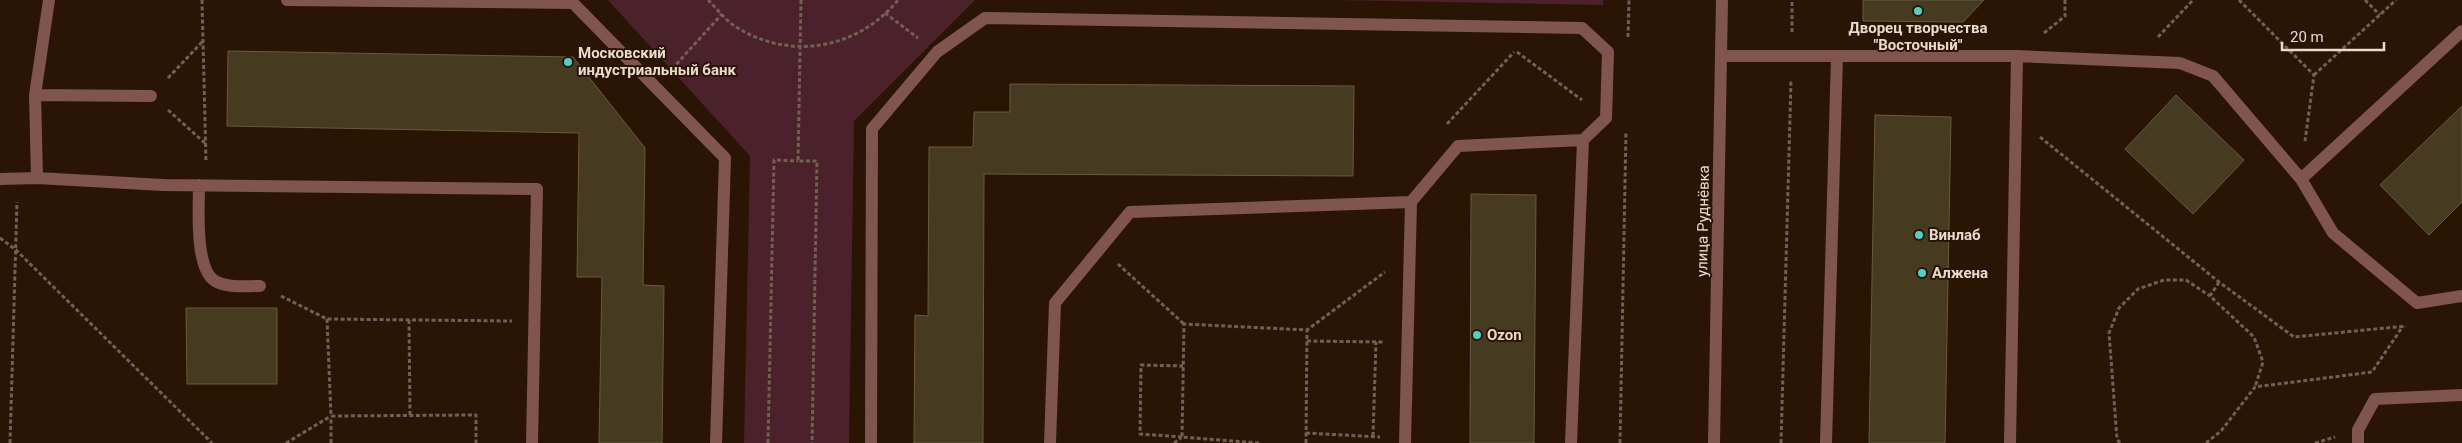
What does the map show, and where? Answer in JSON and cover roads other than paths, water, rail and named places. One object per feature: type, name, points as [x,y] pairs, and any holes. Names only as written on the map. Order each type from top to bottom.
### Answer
[{"type":"street","points":[[37,178],[35,95],[50,0]]},
{"type":"street","points":[[287,0],[573,3],[725,158],[716,443]]},
{"type":"street","name":"улица Руднёвка","points":[[1714,443],[1722,0]]},
{"type":"street","points":[[871,443],[872,128],[937,52],[985,18],[1582,28],[1608,52],[1606,118],[1583,140],[1458,146],[1411,202],[1405,440]]},
{"type":"street","points":[[2300,179],[2462,31]]},
{"type":"street","points":[[1722,56],[2017,56],[2180,63],[2213,76],[2300,179],[2332,233],[2417,303],[2462,296]]},
{"type":"street","points":[[1826,443],[1837,56]]},
{"type":"street","points":[[2010,443],[2017,56]]},
{"type":"street","points":[[35,95],[151,96]]},
{"type":"street","points":[[1572,443],[1583,140]]},
{"type":"street","points":[[0,179],[37,178],[203,185],[537,189],[532,443]]},
{"type":"street","points":[[203,185],[199,239],[205,269],[216,282],[234,286],[260,286]]},
{"type":"street","points":[[1050,443],[1055,302],[1130,212],[1411,202]]},
{"type":"street","points":[[2358,443],[2358,430],[2375,399],[2462,395]]},
{"type":"place","name":"Дворец творчества \"Восточный\"","points":[[1918,11]]},
{"type":"place","name":"Московский индустриальный банк","points":[[568,62]]},
{"type":"place","name":"Винлаб","points":[[1919,235]]},
{"type":"place","name":"Алжена","points":[[1922,273]]},
{"type":"place","name":"Ozon","points":[[1477,335]]}]
